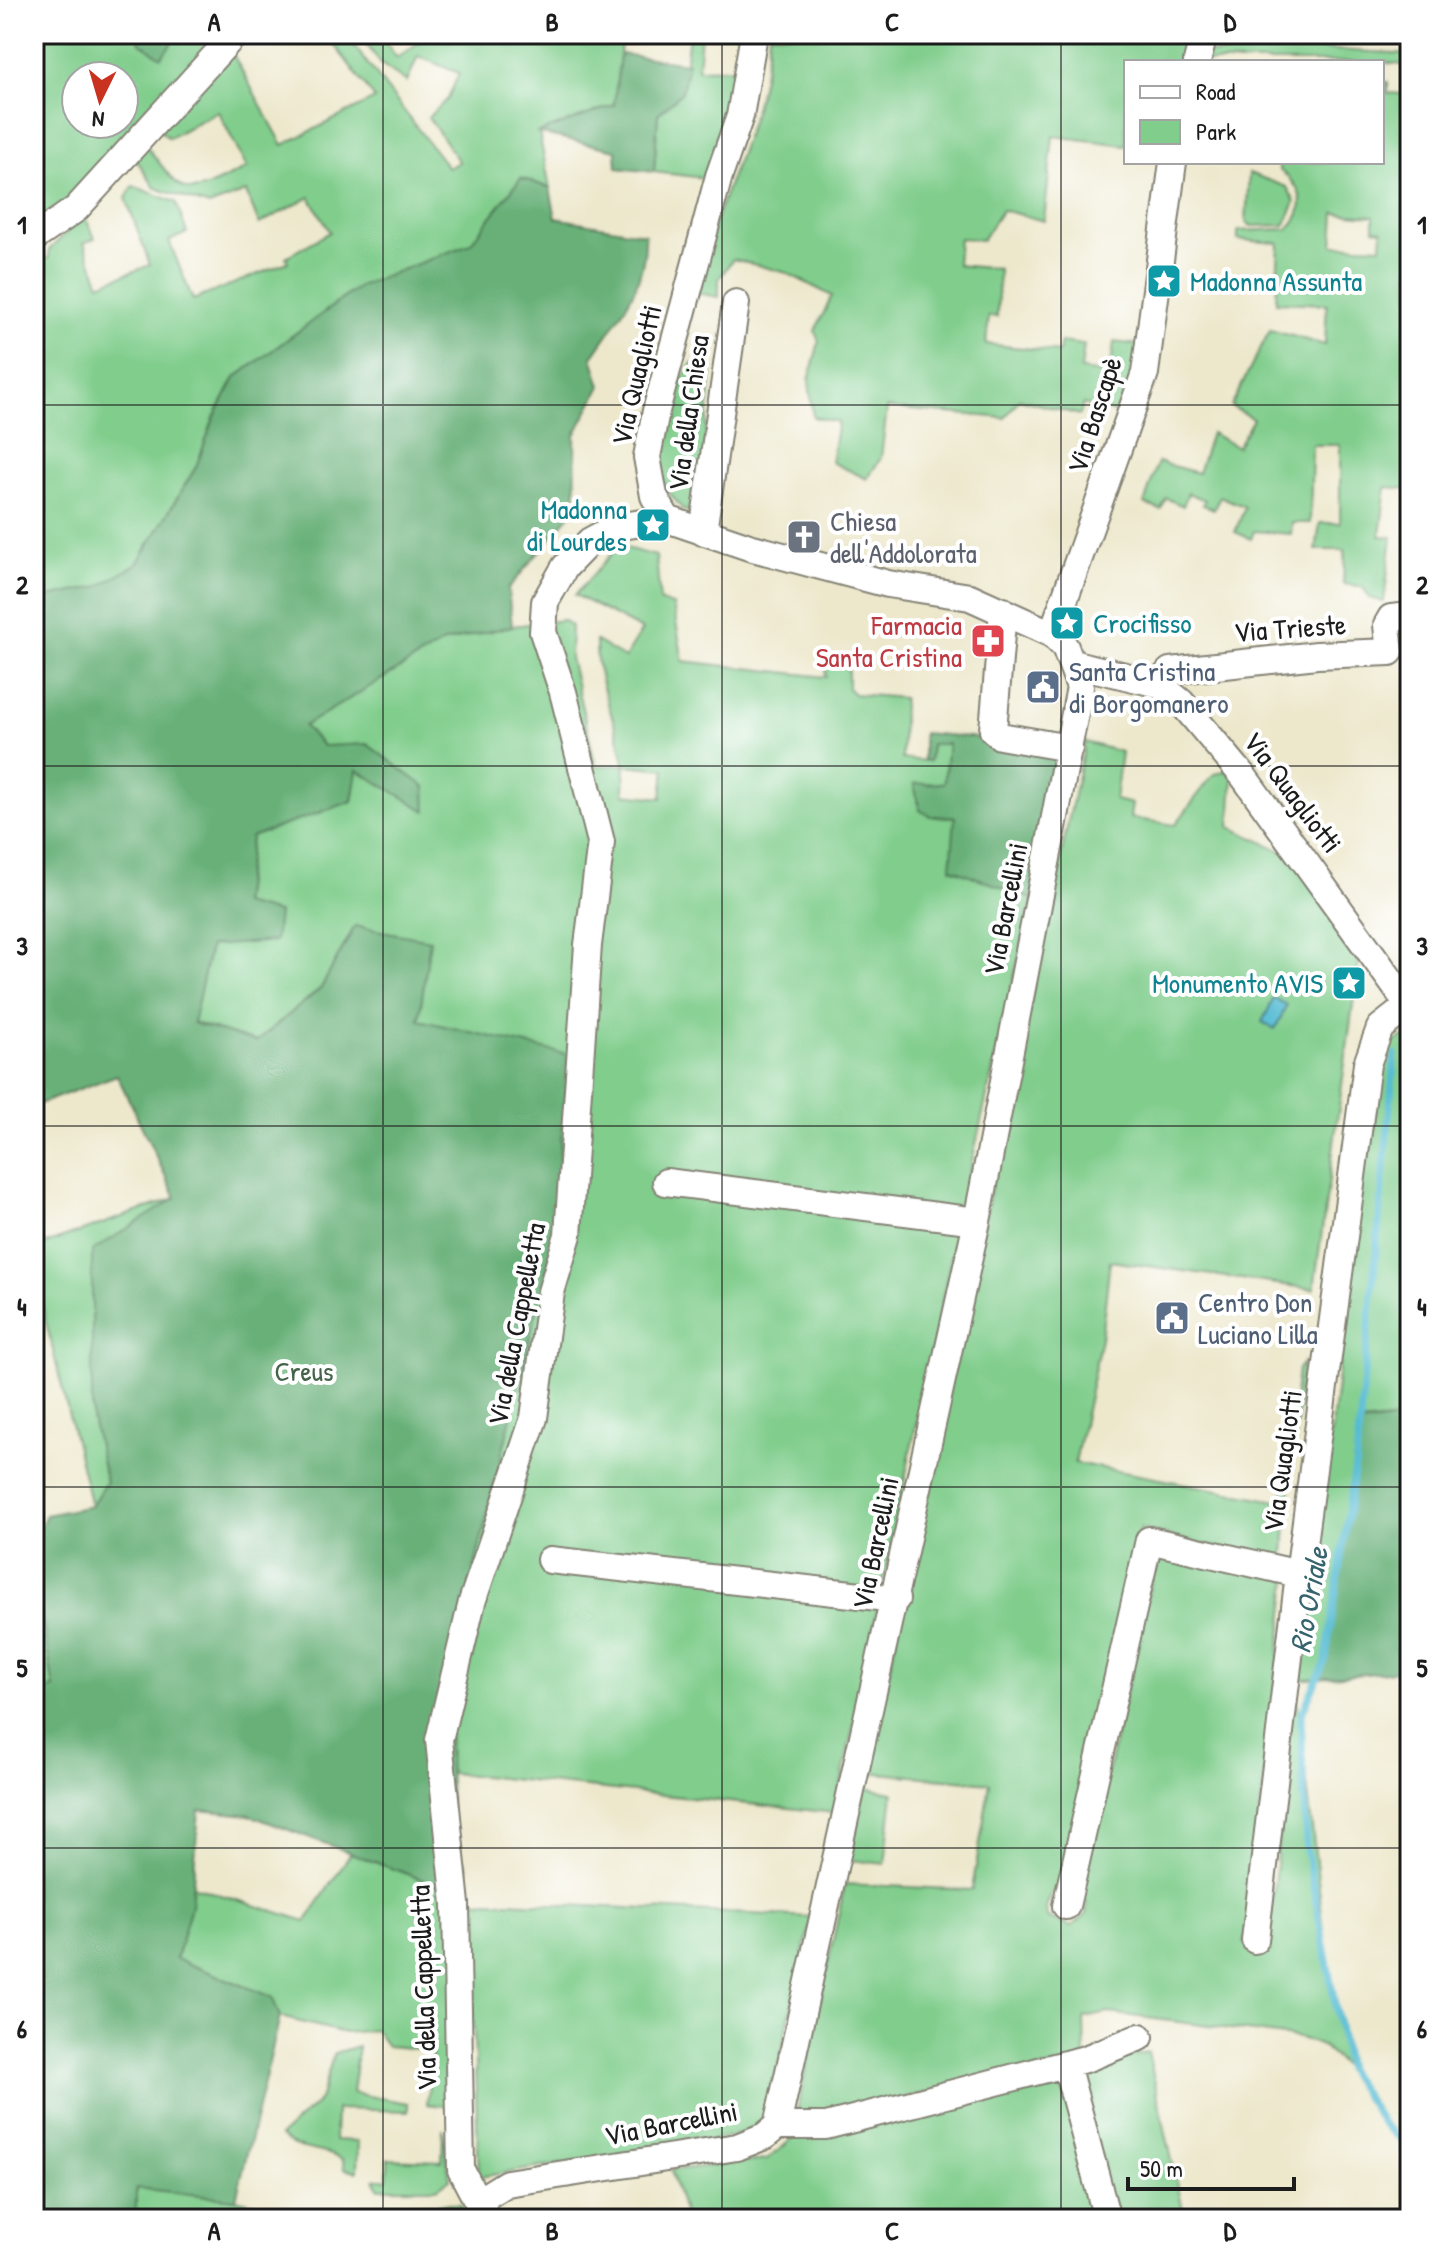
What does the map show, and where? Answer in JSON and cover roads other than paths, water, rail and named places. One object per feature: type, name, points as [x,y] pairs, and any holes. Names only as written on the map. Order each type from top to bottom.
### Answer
[{"type":"street","points":[[34,238],[76,209],[235,34]]},
{"type":"street","name":"Via Quagliotti","points":[[667,519],[654,496],[647,457],[656,411],[719,176],[740,116],[754,34]]},
{"type":"street","points":[[1198,60],[1204,34]]},
{"type":"street","name":"Via Bascapè","points":[[1052,634],[1145,373],[1173,164]]},
{"type":"street","name":"Via della Chiesa","points":[[703,532],[736,303]]},
{"type":"street","points":[[667,519],[888,584],[970,597],[1052,634],[1065,647],[1071,663]]},
{"type":"street","name":"Via della Cappelletta","points":[[479,2214],[461,2170],[456,1904],[439,1740],[472,1602],[534,1418],[551,1292],[568,1235],[586,960],[601,842],[563,692],[543,632],[545,602],[565,567],[590,541],[616,527],[667,519]]},
{"type":"street","points":[[1003,611],[993,730],[1000,736],[1069,748]]},
{"type":"street","name":"Via Trieste","points":[[1159,684],[1170,671],[1390,652],[1387,625],[1391,618],[1405,616]]},
{"type":"street","name":"Via Quagliotti","points":[[1071,663],[1159,684],[1181,702],[1244,777],[1409,1006],[1380,1028],[1367,1064],[1299,1574],[1255,1940]]},
{"type":"street","name":"Via Barcellini","points":[[479,2214],[486,2196],[507,2183],[737,2147],[765,2136],[777,2126],[896,1599],[977,1221],[1080,687],[1071,663]]},
{"type":"street","points":[[666,1182],[977,1221]]},
{"type":"street","points":[[1066,1906],[1149,1540],[1299,1574]]},
{"type":"street","points":[[550,1560],[896,1599]]},
{"type":"street","points":[[777,2126],[826,2126],[1066,2064],[1140,2037]]},
{"type":"street","points":[[1066,2064],[1107,2219]]},
{"type":"water","points":[[1274,998],[1287,1005],[1275,1029],[1262,1022]]},
{"type":"waterway","name":"Rio Oriale","points":[[1395,1054],[1356,1460],[1326,1659],[1301,1715],[1306,1848],[1347,2069],[1383,2124],[1403,2142],[1410,2176]]},
{"type":"place","name":"Madonna Assunta","points":[[1164,281]]},
{"type":"place","name":"Madonna di Lourdes","points":[[653,525]]},
{"type":"place","name":"Chiesa dell'Addolorata","points":[[804,537]]},
{"type":"place","name":"Crocifisso","points":[[1067,623]]},
{"type":"place","name":"Farmacia Santa Cristina","points":[[988,641]]},
{"type":"place","name":"Santa Cristina di Borgomanero","points":[[1043,687]]},
{"type":"place","name":"Monumento AVIS","points":[[1349,983]]},
{"type":"place","name":"Centro Don Luciano Lilla","points":[[1172,1318]]},
{"type":"park label","name":"Creus","points":[[304,1371]]}]
